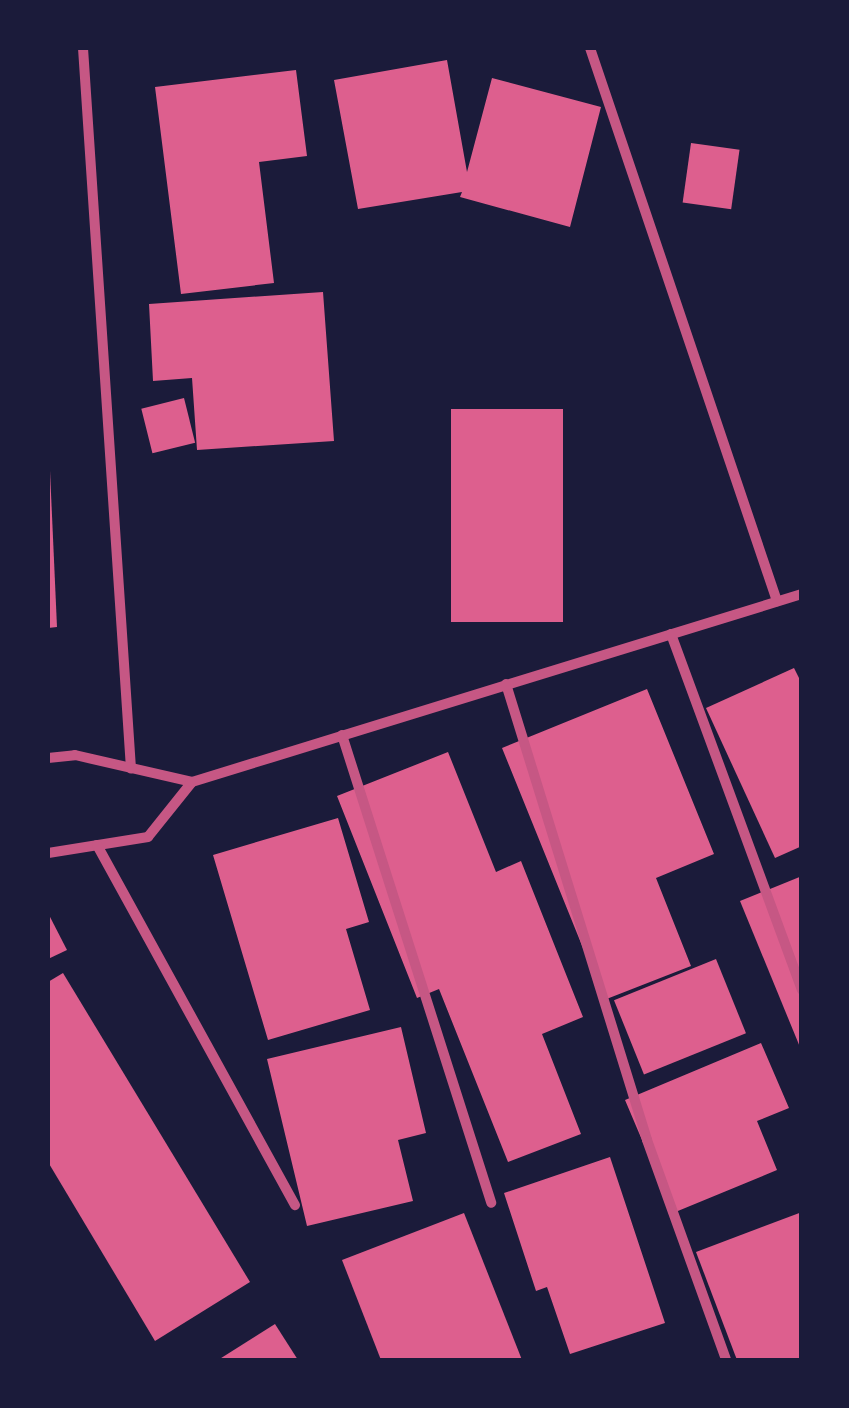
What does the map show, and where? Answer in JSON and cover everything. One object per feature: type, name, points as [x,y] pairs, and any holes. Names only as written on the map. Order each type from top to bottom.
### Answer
[{"type":"street","points":[[83,48],[131,768]]},
{"type":"street","points":[[590,48],[776,601]]},
{"type":"street","points":[[48,758],[74,755],[192,782],[802,594]]},
{"type":"street","points":[[671,634],[802,990]]},
{"type":"street","points":[[506,684],[648,1140],[726,1360]]},
{"type":"street","points":[[342,736],[491,1204]]},
{"type":"street","points":[[48,853],[148,837],[192,782]]},
{"type":"street","points":[[97,845],[295,1206]]},
{"type":"building","points":[[447,60],[467,172],[492,78],[601,107],[570,227],[460,197],[462,192],[358,209],[334,80]]},
{"type":"building","points":[[296,70],[307,156],[259,162],[274,283],[181,294],[155,87]]},
{"type":"building","points":[[691,143],[740,150],[731,209],[683,202]]},
{"type":"building","points":[[323,292],[334,441],[197,450],[192,378],[153,381],[149,304]]},
{"type":"building","points":[[184,398],[195,443],[152,453],[141,409]]},
{"type":"building","points":[[451,409],[563,409],[563,622],[451,622]]},
{"type":"building","points":[[48,426],[57,627],[48,628]]},
{"type":"building","points":[[794,668],[802,684],[802,846],[775,858],[706,708]]},
{"type":"building","points":[[647,689],[714,854],[656,878],[691,966],[604,1000],[502,748]]},
{"type":"building","points":[[448,752],[496,872],[521,861],[583,1017],[542,1034],[581,1134],[508,1162],[439,989],[417,998],[337,796]]},
{"type":"building","points":[[338,818],[369,922],[346,929],[370,1010],[268,1040],[213,855]]},
{"type":"building","points":[[802,876],[802,1052],[740,901]]},
{"type":"building","points":[[48,913],[67,950],[48,959]]},
{"type":"building","points":[[716,959],[746,1033],[644,1074],[614,1000]]},
{"type":"building","points":[[63,973],[250,1282],[155,1341],[48,1162],[48,982]]},
{"type":"building","points":[[401,1027],[426,1133],[398,1140],[413,1201],[307,1226],[267,1059]]},
{"type":"building","points":[[761,1043],[789,1108],[757,1121],[777,1170],[673,1213],[625,1100]]},
{"type":"building","points":[[610,1157],[665,1323],[570,1354],[547,1287],[536,1291],[504,1193]]},
{"type":"building","points":[[802,1212],[802,1360],[737,1360],[696,1252]]},
{"type":"building","points":[[464,1213],[522,1360],[381,1360],[342,1260]]},
{"type":"building","points":[[275,1324],[298,1360],[218,1360]]}]
